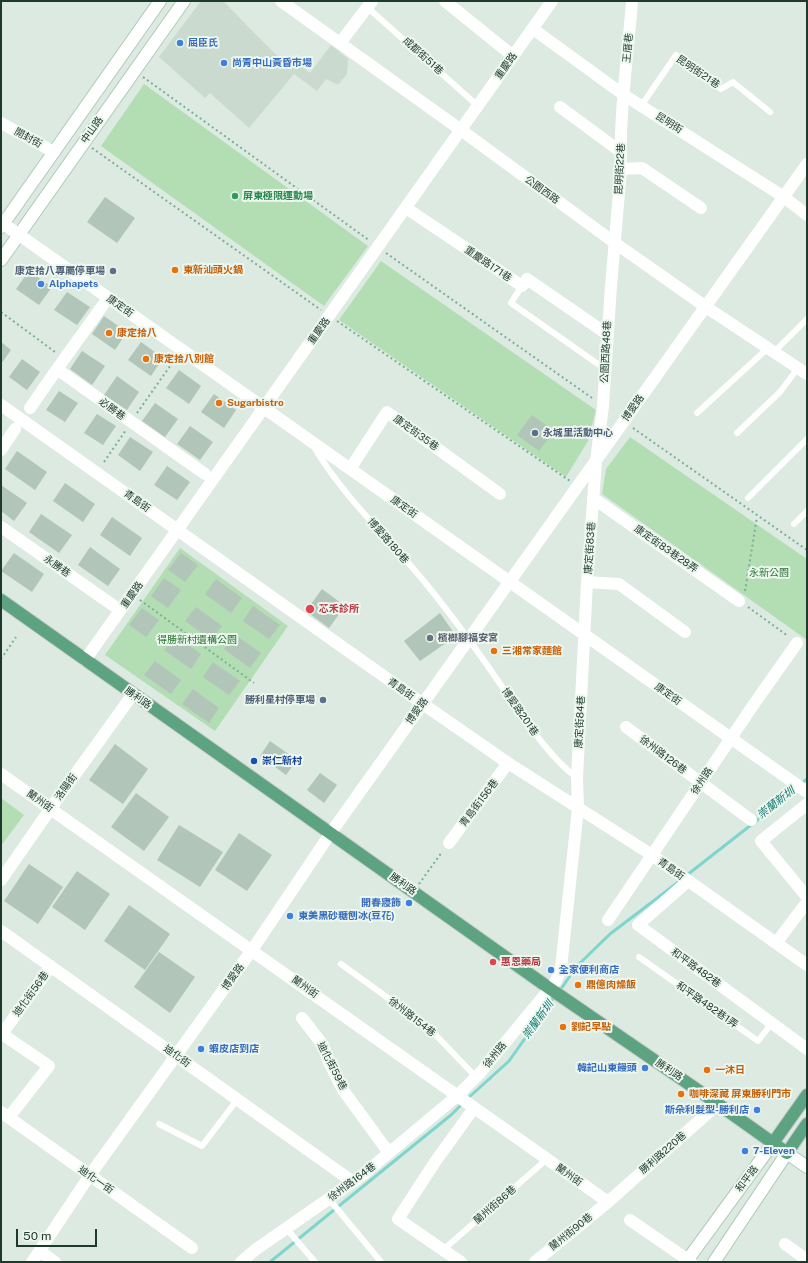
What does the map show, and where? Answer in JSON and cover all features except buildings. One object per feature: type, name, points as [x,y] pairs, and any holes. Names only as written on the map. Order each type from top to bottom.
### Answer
[{"type":"main road","name":"勝利路","points":[[1,600],[554,992],[787,1153]]},
{"type":"main road","name":"和平路","points":[[773,1143],[807,1095]]},
{"type":"main road","name":"和平路","points":[[787,1153],[807,1124]]},
{"type":"street","name":"中山路","points":[[2,224],[160,1]]},
{"type":"street","name":"中山路","points":[[1,260],[184,1]]},
{"type":"street","name":"公園西路","points":[[281,1],[615,243],[706,307],[802,371]]},
{"type":"street","points":[[445,1],[513,56]]},
{"type":"street","name":"重慶路","points":[[85,660],[552,1]]},
{"type":"street","name":"王厝巷","points":[[624,95],[632,1]]},
{"type":"street","points":[[340,43],[370,4]]},
{"type":"street","name":"昆明街","points":[[533,29],[624,95],[784,196],[807,215]]},
{"type":"street","name":"昆明街22巷","points":[[615,243],[621,168],[624,95]]},
{"type":"street","points":[[560,107],[621,152]]},
{"type":"street","name":"開封街","points":[[1,123],[54,152]]},
{"type":"street","name":"博愛路","points":[[32,1262],[90,1175],[252,950],[330,834],[807,164]]},
{"type":"street","points":[[621,168],[642,168],[701,208]]},
{"type":"street","name":"重慶路171巷","points":[[406,208],[522,286],[527,279],[607,334]]},
{"type":"street","name":"康定街","points":[[2,224],[19,234],[801,788]]},
{"type":"street","name":"公園西路48巷","points":[[596,461],[603,406],[607,334],[615,243]]},
{"type":"street","points":[[30,408],[103,305]]},
{"type":"street","name":"必勝巷","points":[[57,369],[206,474]]},
{"type":"street","name":"青島街","points":[[1,405],[423,704],[508,763],[652,855],[807,965]]},
{"type":"street","name":"康定街35巷","points":[[350,469],[387,412],[500,494]]},
{"type":"street","points":[[1,450],[15,429]]},
{"type":"street","name":"康定街83巷","points":[[584,635],[596,461]]},
{"type":"street","name":"康定街83巷28弄","points":[[593,498],[741,603]]},
{"type":"street","name":"永勝巷","points":[[1,527],[114,606]]},
{"type":"street","points":[[587,582],[619,584],[685,632]]},
{"type":"street","name":"康定街84巷","points":[[578,808],[577,778],[584,635]]},
{"type":"street","name":"徐州路","points":[[608,920],[797,642]]},
{"type":"street","name":"洛陽街","points":[[1,880],[50,808],[133,694]]},
{"type":"street","name":"徐州路126巷","points":[[626,727],[751,820]]},
{"type":"street","name":"青島街156巷","points":[[449,843],[508,763]]},
{"type":"street","name":"蘭州街","points":[[1,774],[608,1202]]},
{"type":"street","points":[[807,804],[760,841],[807,897]]},
{"type":"street","name":"徐州路","points":[[443,1250],[398,1218],[435,1162],[466,1102],[476,1077],[554,992],[561,968],[578,808]]},
{"type":"street","name":"和平路482巷","points":[[683,878],[638,925],[807,1049]]},
{"type":"street","points":[[776,943],[807,902]]},
{"type":"street","name":"迪化街","points":[[1,931],[353,1182]]},
{"type":"street","name":"迪化街56巷","points":[[5,1115],[49,1066],[2,1034],[51,966]]},
{"type":"street","name":"迪化街59巷","points":[[302,1018],[323,1045],[328,1060],[343,1090],[389,1153]]},
{"type":"street","name":"徐州路164巷","points":[[241,1262],[255,1250],[290,1232],[331,1201],[389,1153],[466,1102]]},
{"type":"street","name":"勝利路220巷","points":[[608,1202],[718,1104]]},
{"type":"street","name":"迪化一街","points":[[5,1115],[192,1248]]},
{"type":"street","name":"和平路","points":[[688,1261],[773,1143]]},
{"type":"street","name":"和平路","points":[[714,1262],[787,1153]]},
{"type":"street","name":"勝利路","points":[[787,1153],[807,1167]]},
{"type":"street","name":"蘭州街90巷","points":[[534,1262],[608,1202]]},
{"type":"street","points":[[630,1220],[688,1261]]},
{"type":"street","points":[[785,1244],[807,1260]]},
{"type":"street","points":[[443,1250],[461,1262]]},
{"type":"street","points":[[40,1251],[55,1262]]},
{"type":"lane","name":"成都街51巷","points":[[370,4],[478,106]]},
{"type":"lane","name":"昆明街21巷","points":[[641,106],[676,55],[721,89],[733,82],[770,112]]},
{"type":"lane","points":[[522,286],[511,303],[606,369]]},
{"type":"lane","points":[[697,413],[807,319]]},
{"type":"lane","points":[[736,433],[802,371]]},
{"type":"lane","points":[[748,498],[807,439]]},
{"type":"lane","name":"博愛路180巷","points":[[310,441],[324,464],[426,584],[469,639]]},
{"type":"lane","points":[[794,524],[807,511]]},
{"type":"lane","name":"博愛路201巷","points":[[469,639],[548,751],[577,778]]},
{"type":"lane","name":"和平路482巷1弄","points":[[639,957],[758,1041],[772,1023]]},
{"type":"lane","name":"徐州路154巷","points":[[341,964],[428,1027],[476,1077]]},
{"type":"lane","points":[[159,1124],[202,1146],[237,1100]]},
{"type":"lane","name":"蘭州街86巷","points":[[443,1250],[547,1159]]},
{"type":"lane","points":[[331,1201],[381,1262]]},
{"type":"lane","points":[[290,1232],[315,1262]]},
{"type":"path","points":[[1,312],[64,359]]},
{"type":"path","points":[[104,462],[177,357]]},
{"type":"path","points":[[624,422],[807,550]]},
{"type":"path","points":[[757,516],[741,603],[797,642]]},
{"type":"path","points":[[140,600],[254,683]]},
{"type":"path","points":[[1,659],[16,637]]},
{"type":"path","points":[[413,891],[449,843]]},
{"type":"shaded area","name":"尚青中山黃昏市場","points":[[201,1],[223,1],[287,66],[293,59],[310,73],[331,45],[348,59],[347,74],[338,85],[326,79],[317,91],[294,74],[249,128],[210,93],[205,98],[159,57]]},
{"type":"green space","name":"屏東極限運動場","points":[[144,84],[368,246],[324,306],[101,146]]},
{"type":"green space","points":[[381,261],[596,410],[588,441],[566,477],[339,320]]},
{"type":"green space","name":"永新公園","points":[[630,437],[807,559],[807,640],[602,494],[606,469]]},
{"type":"green space","name":"得勝新村遺構公園","points":[[180,548],[288,626],[215,731],[105,655]]},
{"type":"green space","points":[[1,798],[24,815],[1,846]]},
{"type":"waterway","name":"崇蘭新圳","points":[[801,784],[807,779]]},
{"type":"waterway","name":"崇蘭新圳","points":[[687,875],[797,788]]},
{"type":"waterway","name":"崇蘭新圳","points":[[559,992],[576,967],[610,934],[681,880]]},
{"type":"waterway","name":"崇蘭新圳","points":[[467,1099],[509,1061],[555,996]]},
{"type":"waterway","name":"崇蘭新圳","points":[[270,1262],[451,1115],[463,1103]]},
{"type":"place","name":"屈臣氏","points":[[180,43]]},
{"type":"place","name":"尚青中山黃昏市場","points":[[224,63]]},
{"type":"place","name":"屏東極限運動場","points":[[235,196]]},
{"type":"place","name":"東新汕頭火鍋","points":[[175,270]]},
{"type":"place","name":"康定拾八專屬停車場","points":[[113,271]]},
{"type":"place","name":"Alphapets","points":[[41,284]]},
{"type":"place","name":"康定拾八","points":[[109,333]]},
{"type":"place","name":"康定拾八別館","points":[[146,359]]},
{"type":"place","name":"Sugarbistro","points":[[219,403]]},
{"type":"place","name":"永城里活動中心","points":[[535,433]]},
{"type":"place","name":"芯禾診所","points":[[310,609]]},
{"type":"place","name":"檳榔腳福安宮","points":[[430,638]]},
{"type":"place","name":"三湘常家麵館","points":[[494,651]]},
{"type":"place","name":"勝利星村停車場","points":[[323,700]]},
{"type":"place","name":"崇仁新村","points":[[254,761]]},
{"type":"place","name":"開春寢飾","points":[[409,903]]},
{"type":"place","name":"東美黑砂糖刨冰(豆花)","points":[[290,916]]},
{"type":"place","name":"惠恩藥局","points":[[493,962]]},
{"type":"place","name":"全家便利商店","points":[[551,970]]},
{"type":"place","name":"鼎億肉燥飯","points":[[578,985]]},
{"type":"place","name":"劉記早點","points":[[563,1027]]},
{"type":"place","name":"蝦皮店到店","points":[[201,1049]]},
{"type":"place","name":"韓記山東饅頭","points":[[645,1068]]},
{"type":"place","name":"一沐日","points":[[707,1070]]},
{"type":"place","name":"咖啡深藏 屏東勝利門市","points":[[681,1094]]},
{"type":"place","name":"斯朵利髮型-勝利店","points":[[757,1110]]},
{"type":"place","name":"7-Eleven","points":[[745,1151]]}]
